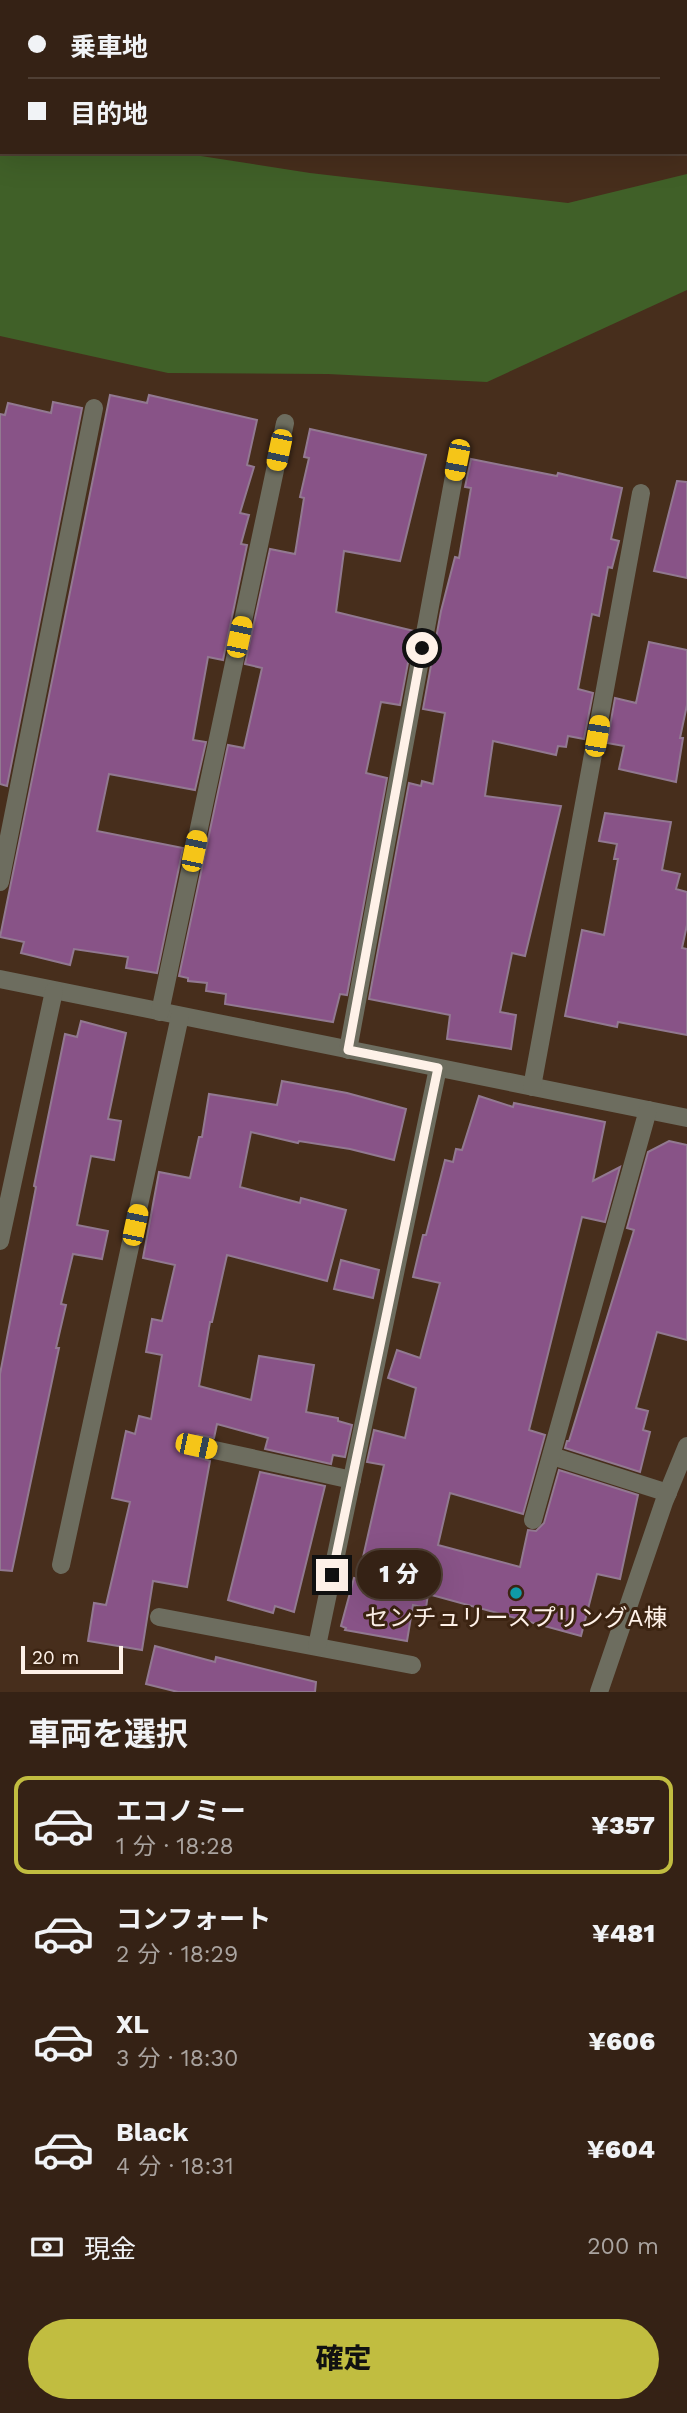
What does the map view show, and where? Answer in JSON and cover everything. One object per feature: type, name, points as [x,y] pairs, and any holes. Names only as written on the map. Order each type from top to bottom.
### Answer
[{"type":"street","points":[[0,882],[94,408]]},
{"type":"street","points":[[159,1012],[285,423]]},
{"type":"street","points":[[348,1050],[457,460]]},
{"type":"street","points":[[533,1087],[642,493]]},
{"type":"street","points":[[0,979],[687,1118]]},
{"type":"street","points":[[0,1241],[54,991]]},
{"type":"street","points":[[61,1565],[180,1016]]},
{"type":"street","points":[[317,1646],[438,1068]]},
{"type":"street","points":[[533,1520],[648,1110]]},
{"type":"street","points":[[196,1446],[352,1480]]},
{"type":"street","points":[[599,1692],[687,1446]]},
{"type":"street","points":[[552,1456],[668,1493]]},
{"type":"street","points":[[159,1617],[412,1665]]},
{"type":"green space","points":[[0,154],[188,154],[310,173],[568,203],[687,174],[687,290],[487,382],[328,374],[168,373],[0,336]]},
{"type":"building","points":[[110,395],[147,403],[149,395],[257,420],[247,465],[254,467],[240,513],[249,515],[241,544],[247,545],[223,660],[208,657],[193,740],[206,742],[195,790],[109,774],[97,831],[183,848],[157,973],[126,968],[128,957],[74,949],[70,965],[21,953],[24,942],[0,937]]},
{"type":"building","points":[[53,402],[82,408],[7,786],[0,784],[0,414],[5,415],[8,403],[51,413]]},
{"type":"building","points":[[310,429],[426,455],[400,561],[344,551],[336,612],[414,631],[400,705],[381,702],[366,773],[387,778],[347,995],[340,994],[333,1022],[225,1004],[226,994],[206,991],[207,983],[188,981],[188,978],[179,976],[228,745],[244,748],[262,668],[245,664],[270,549],[295,554],[304,498],[300,497],[309,458],[304,457]]},
{"type":"building","points":[[471,459],[557,476],[558,473],[622,488],[611,539],[619,541],[612,568],[608,567],[599,616],[592,614],[578,689],[593,693],[584,739],[568,736],[566,747],[558,746],[556,755],[493,741],[485,796],[561,806],[525,956],[512,953],[500,1012],[516,1015],[511,1049],[447,1039],[450,1015],[369,999],[409,783],[421,786],[422,781],[433,784],[445,713],[423,709],[441,611],[455,557],[459,558],[471,488],[465,487]]},
{"type":"building","points":[[677,481],[687,482],[687,578],[654,571]]},
{"type":"building","points":[[649,642],[687,650],[687,705],[680,738],[683,738],[676,782],[619,769],[624,746],[607,743],[615,698],[636,703]]},
{"type":"building","points":[[605,813],[671,822],[662,870],[680,874],[676,889],[687,892],[687,925],[682,948],[687,949],[687,1035],[618,1022],[617,1027],[565,1016],[582,930],[604,935],[618,859],[614,859],[617,844],[599,841]]},
{"type":"building","points":[[81,1021],[126,1033],[108,1119],[121,1121],[114,1160],[91,1156],[77,1225],[108,1231],[102,1259],[73,1254],[61,1304],[66,1305],[56,1348],[59,1348],[12,1571],[0,1570],[0,1374],[65,1034],[77,1037]]},
{"type":"building","points":[[282,1081],[347,1093],[406,1109],[394,1160],[350,1149],[299,1141],[298,1143],[251,1132],[240,1187],[300,1203],[301,1198],[346,1210],[327,1281],[227,1255],[210,1322],[199,1386],[251,1400],[259,1356],[314,1365],[306,1412],[338,1418],[338,1421],[352,1425],[345,1457],[333,1455],[331,1464],[265,1449],[268,1438],[217,1424],[214,1438],[198,1435],[188,1438],[185,1444],[188,1454],[210,1461],[187,1587],[153,1581],[142,1650],[88,1641],[94,1603],[106,1605],[130,1502],[112,1498],[126,1431],[135,1434],[139,1416],[151,1419],[162,1355],[146,1352],[152,1319],[162,1321],[175,1265],[143,1258],[159,1172],[190,1178],[199,1137],[202,1137],[209,1094],[277,1105]]},
{"type":"building","points":[[479,1096],[513,1107],[514,1103],[605,1122],[593,1181],[620,1167],[605,1222],[582,1217],[529,1430],[545,1435],[523,1514],[450,1493],[438,1545],[520,1567],[528,1530],[536,1531],[544,1523],[559,1470],[638,1495],[620,1579],[597,1574],[581,1636],[428,1594],[426,1608],[413,1605],[407,1641],[345,1630],[346,1628],[341,1626],[354,1578],[358,1579],[384,1465],[367,1462],[374,1430],[405,1438],[416,1388],[388,1378],[397,1350],[420,1358],[440,1283],[413,1277],[445,1160],[453,1162],[456,1149],[462,1150]]},
{"type":"building","points":[[669,1141],[687,1145],[687,1340],[657,1332],[636,1408],[648,1411],[643,1430],[650,1432],[640,1472],[565,1448],[634,1230],[627,1228],[648,1152]]},
{"type":"building","points":[[341,1260],[379,1270],[373,1298],[334,1289]]},
{"type":"building","points":[[260,1472],[325,1486],[294,1612],[275,1606],[273,1613],[228,1600]]},
{"type":"building","points":[[155,1646],[215,1662],[216,1657],[316,1682],[315,1692],[178,1692],[146,1684]]},
{"type":"place","name":"センチュリースプリングA棟","points":[[516,1593]]},
{"type":"route","points":[[332,1575],[438,1068],[348,1050],[422,648]]}]
